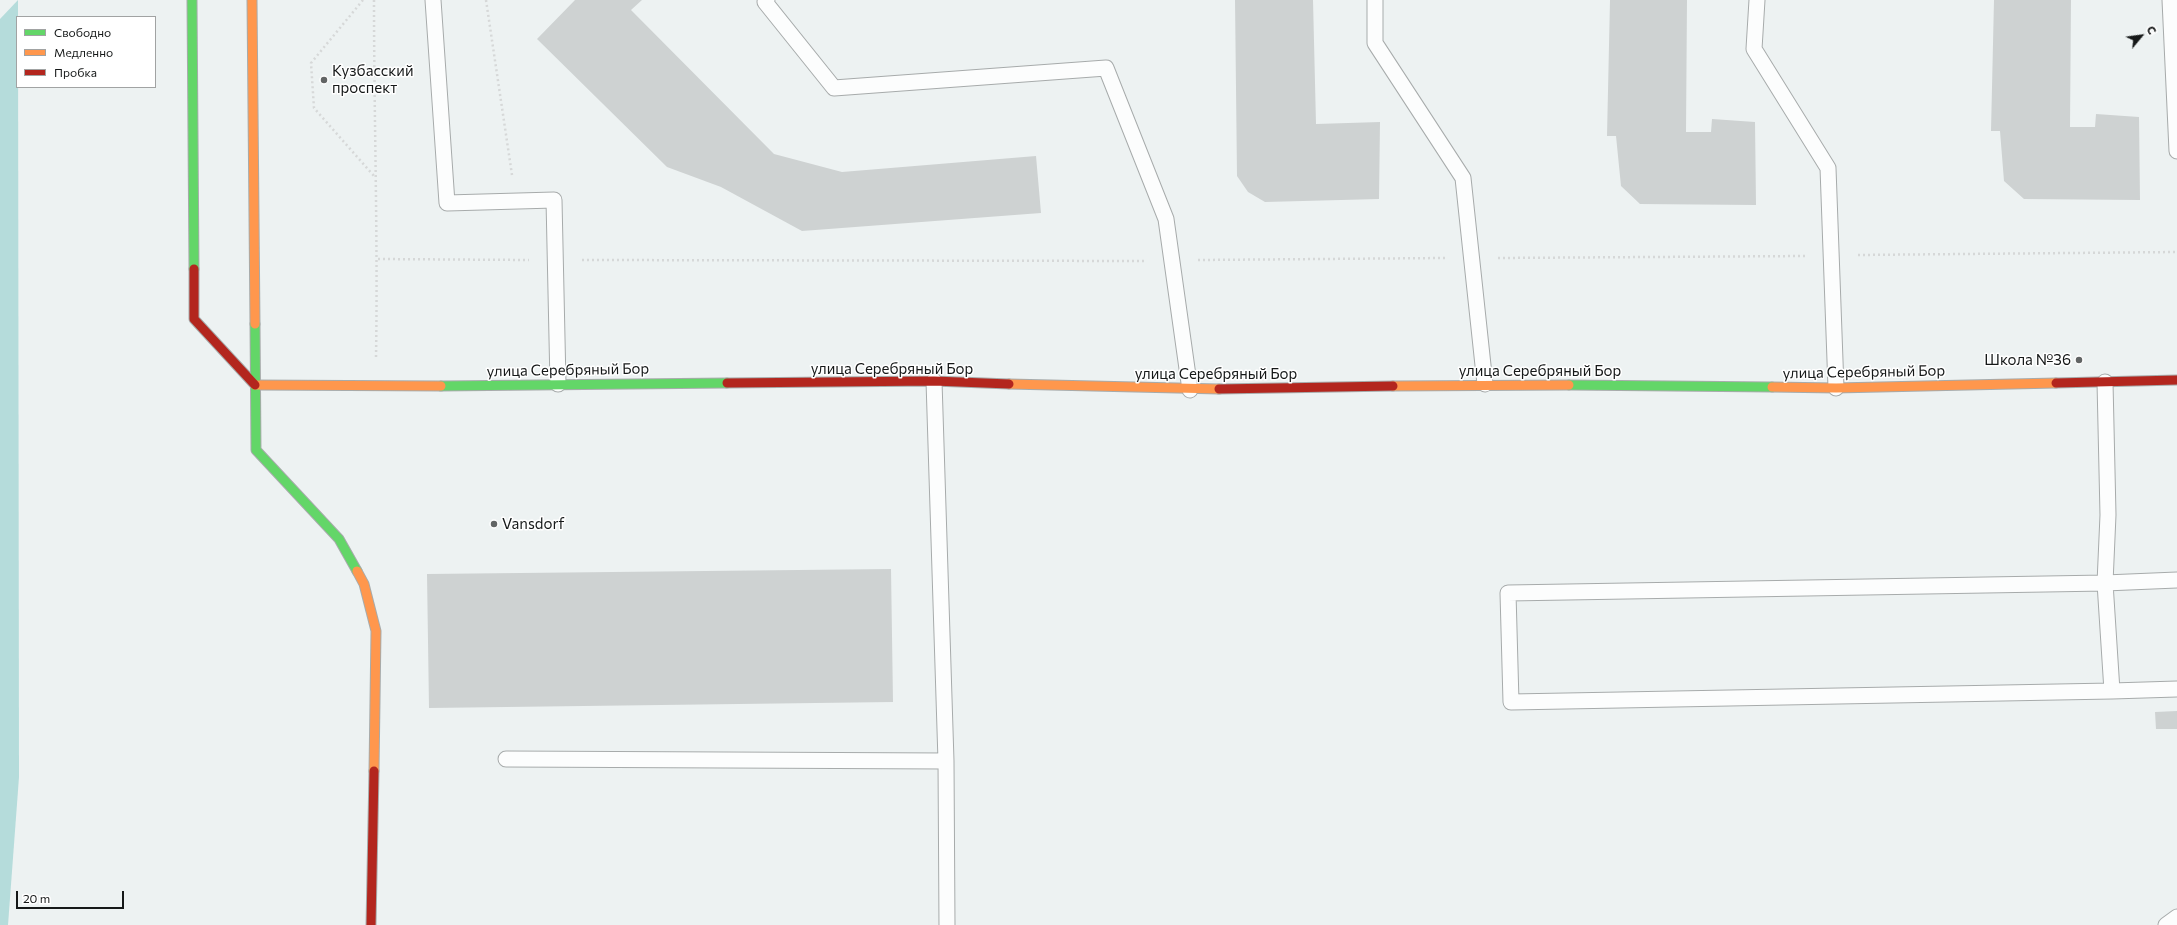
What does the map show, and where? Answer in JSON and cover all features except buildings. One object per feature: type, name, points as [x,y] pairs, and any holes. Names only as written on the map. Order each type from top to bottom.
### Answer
[{"type":"street","points":[[192,0],[194,319],[255,385]]},
{"type":"street","points":[[252,0],[256,450],[339,539],[364,584],[376,631],[371,925]]},
{"type":"street","name":"улица Серебряный Бор","points":[[255,385],[375,387],[934,381],[1190,390],[1485,384],[1836,388],[2177,380]]},
{"type":"lane","points":[[433,0],[447,202],[554,200],[554,260],[558,384]]},
{"type":"lane","points":[[767,0],[765,2],[834,88],[1106,68],[1166,219],[1190,390]]},
{"type":"lane","points":[[1375,0],[1375,42],[1463,178],[1485,384]]},
{"type":"lane","points":[[1757,0],[1754,50],[1828,168],[1836,388]]},
{"type":"lane","points":[[2170,0],[2177,151]]},
{"type":"lane","points":[[934,381],[946,761],[947,925]]},
{"type":"lane","points":[[2106,382],[2108,515],[2105,583],[2112,691]]},
{"type":"lane","points":[[2177,580],[2105,583],[1508,593],[1511,702],[2177,689]]},
{"type":"lane","points":[[506,759],[946,761]]},
{"type":"lane","points":[[2166,925],[2177,918]]},
{"type":"path","points":[[363,0],[311,63],[313,100],[314,108],[374,176]]},
{"type":"path","points":[[374,0],[374,176],[378,259],[375,387]]},
{"type":"path","points":[[486,0],[516,201]]},
{"type":"path","points":[[378,259],[1172,261],[2177,252]]},
{"type":"shaded area","points":[[18,0],[18,16],[16,16],[16,88],[18,88],[19,777],[8,925],[0,925],[0,19]]},
{"type":"traffic: fast","points":[[192,0],[194,269]]},
{"type":"traffic: fast","points":[[255,324],[256,450],[339,539],[357,571]]},
{"type":"traffic: fast","points":[[441,386],[727,383]]},
{"type":"traffic: fast","points":[[1569,385],[1772,387]]},
{"type":"traffic: slow","points":[[252,0],[255,324]]},
{"type":"traffic: slow","points":[[1772,387],[1836,388],[2056,383]]},
{"type":"traffic: slow","points":[[1009,384],[1219,389]]},
{"type":"traffic: slow","points":[[255,385],[441,386]]},
{"type":"traffic: slow","points":[[1393,386],[1569,385]]},
{"type":"traffic: slow","points":[[357,571],[364,584],[376,631],[374,771]]},
{"type":"traffic: jam","points":[[194,269],[194,319],[255,385]]},
{"type":"traffic: jam","points":[[2056,383],[2177,380]]},
{"type":"traffic: jam","points":[[727,383],[934,381],[1009,384]]},
{"type":"traffic: jam","points":[[1219,389],[1393,386]]},
{"type":"traffic: jam","points":[[371,925],[374,771]]},
{"type":"place","name":"Кузбасский проспект","points":[[324,80]]},
{"type":"place","name":"Школа №36","points":[[2079,360]]},
{"type":"place","name":"Vansdorf","points":[[494,524]]}]
